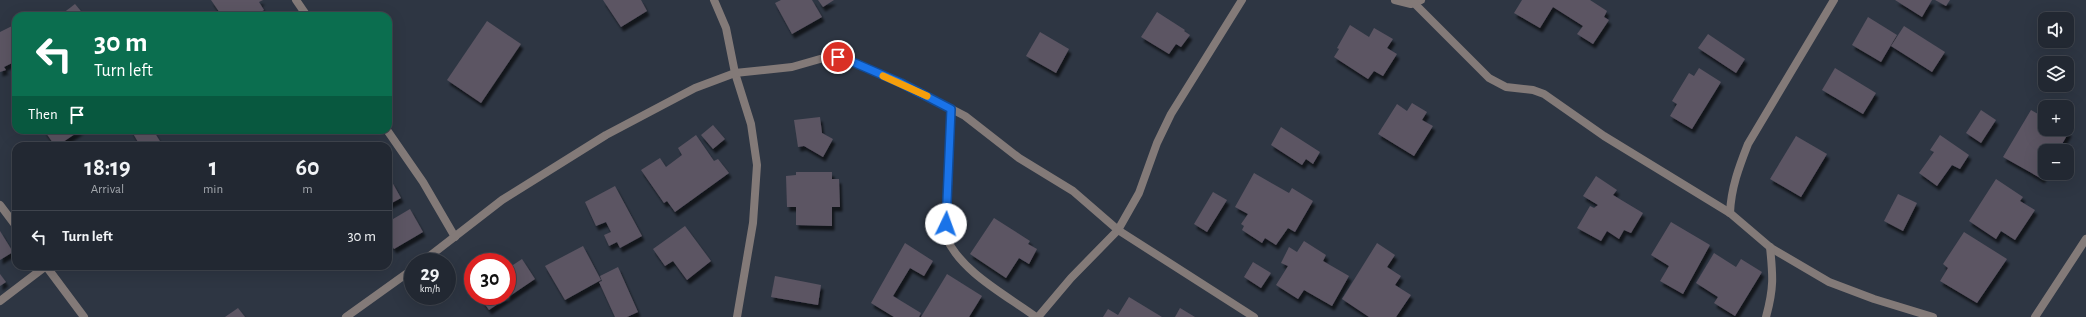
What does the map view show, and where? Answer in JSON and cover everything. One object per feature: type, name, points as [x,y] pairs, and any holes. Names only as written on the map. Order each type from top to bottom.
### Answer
[{"type":"street","points":[[296,0],[304,12]]},
{"type":"street","points":[[714,0],[726,28],[735,73],[751,124],[757,172],[753,223],[737,317]]},
{"type":"street","points":[[951,109],[946,237],[952,250],[966,266],[1037,317],[1071,278],[1118,230],[1139,192],[1157,143],[1171,114],[1242,0]]},
{"type":"street","points":[[1395,0],[1411,4],[1418,2],[1488,78],[1506,87],[1533,90],[1544,94],[1604,136],[1730,213],[1770,247],[1829,282],[1874,299],[1933,317]]},
{"type":"street","points":[[1730,213],[1731,194],[1738,169],[1748,144],[1834,0]]},
{"type":"street","points":[[434,253],[502,200],[606,134],[695,88],[735,73],[792,67],[820,59],[843,58],[901,83],[951,109],[982,128],[1037,171],[1073,191],[1118,230],[1254,317]]},
{"type":"street","points":[[390,134],[423,182],[455,237]]},
{"type":"street","points":[[0,205],[12,221]]},
{"type":"street","points":[[2035,317],[2086,239]]},
{"type":"street","points":[[1766,317],[1772,295],[1773,278],[1770,247]]},
{"type":"street","points":[[0,301],[41,270]]},
{"type":"street","points":[[49,270],[84,317]]},
{"type":"street","points":[[346,317],[404,275]]},
{"type":"street","points":[[1240,308],[1240,317]]},
{"type":"building","points":[[211,0],[263,0],[259,2],[264,10],[261,12],[219,12]]},
{"type":"building","points":[[603,0],[641,0],[647,11],[621,27]]},
{"type":"building","points":[[781,0],[812,0],[822,17],[792,34],[775,3]]},
{"type":"building","points":[[818,0],[834,0],[823,7]]},
{"type":"building","points":[[1522,0],[1590,0],[1607,11],[1604,17],[1609,20],[1593,44],[1577,34],[1583,26],[1553,7],[1540,28],[1514,13]]},
{"type":"building","points":[[1895,0],[1932,0],[1922,17]]},
{"type":"building","points":[[1935,0],[1950,0],[1946,6]]},
{"type":"building","points":[[75,4],[82,12],[65,12]]},
{"type":"building","points":[[1157,12],[1185,30],[1184,31],[1190,35],[1181,47],[1176,44],[1169,54],[1141,37]]},
{"type":"building","points":[[1868,17],[1897,35],[1881,62],[1852,45]]},
{"type":"building","points":[[487,21],[521,44],[481,103],[447,80]]},
{"type":"building","points":[[1350,25],[1369,37],[1374,28],[1393,39],[1387,48],[1397,54],[1383,76],[1374,71],[1368,79],[1334,57],[1339,49],[1337,48]]},
{"type":"building","points":[[12,26],[12,63],[4,67],[6,70],[0,72],[0,32]]},
{"type":"building","points":[[1904,26],[1945,52],[1932,72],[1891,46]]},
{"type":"building","points":[[1040,32],[1069,49],[1056,73],[1026,56]]},
{"type":"building","points":[[1708,34],[1745,59],[1736,73],[1698,48]]},
{"type":"building","points":[[1699,68],[1721,82],[1692,129],[1670,116],[1677,104],[1672,101],[1689,73],[1694,76]]},
{"type":"building","points":[[1835,68],[1876,93],[1863,114],[1822,90]]},
{"type":"building","points":[[1412,103],[1427,112],[1422,120],[1433,126],[1414,156],[1378,134],[1397,104],[1407,111]]},
{"type":"building","points":[[1981,110],[1996,120],[1981,143],[1966,133]]},
{"type":"building","points":[[2031,110],[2038,114],[2038,136],[2067,136],[2062,144],[2038,144],[2038,177],[2003,157]]},
{"type":"building","points":[[820,117],[822,133],[833,139],[823,157],[804,146],[798,147],[794,120]]},
{"type":"building","points":[[713,125],[725,139],[713,149],[701,135]]},
{"type":"building","points":[[1281,127],[1320,152],[1313,164],[1306,159],[1302,165],[1271,145]]},
{"type":"building","points":[[47,134],[75,134],[63,142],[52,142]]},
{"type":"building","points":[[133,134],[156,134],[160,142],[138,142]]},
{"type":"building","points":[[696,135],[714,161],[718,159],[729,173],[675,212],[667,201],[664,203],[641,170],[660,158],[666,167],[682,155],[678,148]]},
{"type":"building","points":[[1940,135],[1969,155],[1960,169],[1952,165],[1937,186],[1919,173],[1934,152],[1930,150]]},
{"type":"building","points":[[1796,136],[1827,154],[1801,197],[1770,179]]},
{"type":"building","points":[[796,172],[832,172],[832,179],[839,179],[840,207],[832,207],[832,226],[796,225],[796,207],[787,207],[786,176],[796,175]]},
{"type":"building","points":[[1254,173],[1289,193],[1292,188],[1313,201],[1295,232],[1288,228],[1276,245],[1265,238],[1262,243],[1242,230],[1244,226],[1241,224],[1248,214],[1235,207]]},
{"type":"building","points":[[1596,176],[1617,190],[1613,195],[1643,213],[1631,233],[1624,230],[1619,239],[1607,231],[1601,241],[1577,228],[1590,206],[1594,208],[1598,205],[1583,196]]},
{"type":"building","points":[[1996,179],[2023,197],[2020,201],[2035,210],[2015,240],[2001,231],[1996,239],[1969,221]]},
{"type":"building","points":[[392,182],[401,198],[392,203]]},
{"type":"building","points":[[615,186],[642,236],[620,248],[617,242],[609,246],[604,235],[611,232],[606,222],[596,226],[585,202]]},
{"type":"building","points":[[1213,192],[1227,200],[1207,232],[1194,224]]},
{"type":"building","points":[[1898,194],[1917,203],[1903,231],[1884,221]]},
{"type":"building","points":[[410,209],[423,232],[394,249],[392,246],[392,220]]},
{"type":"building","points":[[994,218],[1030,241],[1028,244],[1037,249],[1029,264],[1019,258],[1006,278],[970,254]]},
{"type":"building","points":[[1671,222],[1710,245],[1683,294],[1660,281],[1669,266],[1651,255]]},
{"type":"building","points":[[685,226],[711,261],[687,280],[673,261],[665,266],[653,249]]},
{"type":"building","points":[[0,231],[12,253],[0,260]]},
{"type":"building","points":[[1964,232],[2007,259],[1977,303],[1940,281],[1948,268],[1943,264]]},
{"type":"building","points":[[1304,241],[1326,255],[1323,261],[1349,276],[1332,306],[1304,290],[1298,299],[1276,285],[1288,266],[1281,263],[1289,247],[1297,252]]},
{"type":"building","points":[[905,243],[933,261],[924,276],[910,268],[893,296],[921,313],[919,317],[894,317],[871,303]]},
{"type":"building","points":[[1377,243],[1395,255],[1387,267],[1401,276],[1395,285],[1411,295],[1396,317],[1369,317],[1342,299]]},
{"type":"building","points":[[583,246],[601,280],[565,300],[545,266]]},
{"type":"building","points":[[1714,253],[1736,267],[1741,259],[1762,272],[1735,316],[1714,303],[1718,297],[1696,283]]},
{"type":"building","points":[[522,259],[535,279],[516,292],[516,263]]},
{"type":"building","points":[[1253,262],[1271,273],[1261,288],[1244,277]]},
{"type":"building","points":[[618,267],[638,312],[627,317],[615,317],[599,282],[602,281],[600,276]]},
{"type":"building","points":[[0,274],[6,282],[0,286]]},
{"type":"building","points":[[947,274],[982,296],[969,317],[921,317]]},
{"type":"building","points":[[775,276],[821,285],[818,305],[771,297]]},
{"type":"building","points":[[1129,297],[1162,317],[1103,317],[1108,309],[1118,315]]},
{"type":"building","points":[[485,305],[496,305],[489,310]]},
{"type":"building","points":[[238,308],[245,317],[225,317]]},
{"type":"building","points":[[1180,308],[1195,317],[1175,317]]},
{"type":"slow traffic","points":[[883,76],[927,96]]},
{"type":"route","points":[[838,57],[901,83],[951,109],[946,224]]}]
